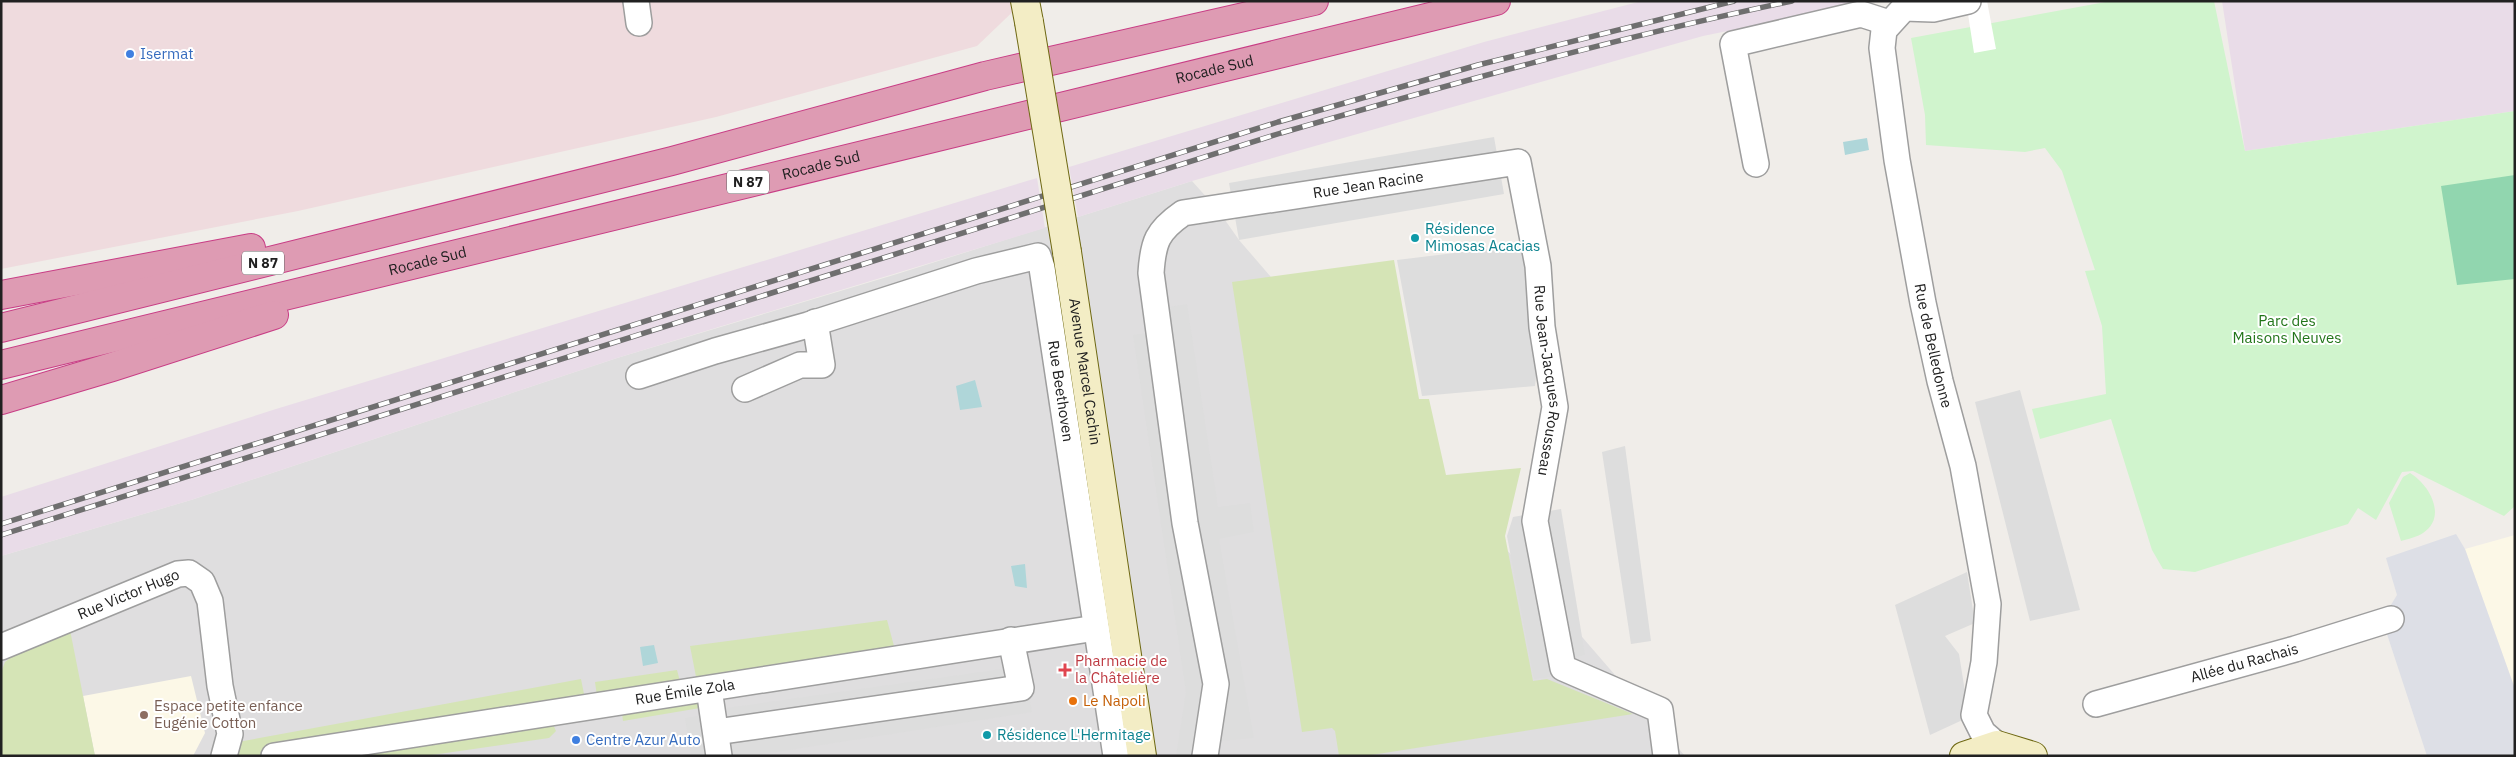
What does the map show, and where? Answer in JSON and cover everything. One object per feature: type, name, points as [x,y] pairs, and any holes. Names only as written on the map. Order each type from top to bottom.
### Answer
[{"type":"highway","name":"N 87","points":[[1,328],[672,162],[967,80],[1314,1]]},
{"type":"highway","name":"Rocade Sud","points":[[1,365],[1496,1]]},
{"type":"highway","points":[[1,295],[526,199]]},
{"type":"highway","points":[[1,400],[112,368],[496,244]]},
{"type":"street","points":[[1756,164],[1733,44],[1861,14],[1889,23],[1904,8],[1933,9],[1968,1]]},
{"type":"street","name":"Avenue Marcel Cachin","points":[[1027,12],[1067,252],[1128,750]]},
{"type":"street","name":"Rue de Belledonne","points":[[1889,23],[1884,30],[1882,48],[1897,160],[1940,381],[1964,466],[1995,641],[1974,715],[1983,733],[1997,745]]},
{"type":"street","name":"Rue Jean Racine","points":[[1205,756],[1216,684],[1185,523],[1151,273],[1152,248],[1164,226],[1183,214],[1518,162]]},
{"type":"street","name":"Rue Jean-Jacques Rousseau","points":[[1518,162],[1538,266],[1542,328],[1555,407],[1535,520],[1563,668],[1660,710],[1666,756]]},
{"type":"street","name":"Rue Beethoven","points":[[639,376],[976,271],[1038,256],[1042,268],[1096,628],[1128,750]]},
{"type":"street","points":[[745,389],[800,365],[822,365],[815,322]]},
{"type":"street","name":"Rue Victor Hugo","points":[[1,647],[178,574],[189,573],[202,582],[210,601],[220,686],[230,734],[224,756]]},
{"type":"street","name":"Allée du Rachais","points":[[2096,704],[2392,619]]},
{"type":"street","name":"Rue Émile Zola","points":[[274,756],[346,751],[645,697],[709,689],[1096,628]]},
{"type":"street","points":[[709,689],[718,744],[1022,688],[1011,640]]},
{"type":"street","points":[[1964,756],[1997,745],[2033,756]]},
{"type":"shaded area","points":[[1,1],[1024,1],[977,46],[716,117],[298,211],[1,269]]},
{"type":"shaded area","points":[[1642,1],[1873,1],[1703,36],[1192,181],[1078,217],[1069,167],[1484,42]]},
{"type":"shaded area","points":[[2222,1],[2515,1],[2515,111],[2245,151]]},
{"type":"shaded area","points":[[1494,137],[1504,194],[1239,240],[1229,183]]},
{"type":"shaded area","points":[[1037,178],[1045,228],[617,358],[191,500],[1,556],[1,497],[276,409]]},
{"type":"shaded area","points":[[1192,181],[1218,210],[1239,240],[1685,756],[1,756],[1,556],[191,500],[617,358],[897,274]]},
{"type":"shaded area","points":[[1520,245],[1534,284],[1540,346],[1535,386],[1422,396],[1397,260]]},
{"type":"shaded area","points":[[1187,304],[1218,507],[1250,503],[1254,532],[1219,539],[1254,738],[1207,742],[1194,756],[1176,756],[1186,692],[1133,335],[1159,331],[1156,309]]},
{"type":"shaded area","points":[[2020,390],[2080,610],[2030,621],[1975,402]]},
{"type":"shaded area","points":[[1625,446],[1651,641],[1631,644],[1602,452]]},
{"type":"shaded area","points":[[1561,509],[1585,655],[1548,662],[1550,677],[1534,679],[1507,536],[1513,517]]},
{"type":"shaded area","points":[[2456,534],[2465,549],[2515,689],[2515,756],[2427,756],[2383,622],[2383,618],[2397,595],[2386,558]]},
{"type":"shaded area","points":[[2515,535],[2515,689],[2465,549]]},
{"type":"shaded area","points":[[1967,572],[1975,623],[1945,636],[1959,654],[1969,717],[1930,735],[1895,605]]},
{"type":"shaded area","points":[[1023,666],[1032,712],[750,756],[732,756],[727,708]]},
{"type":"shaded area","name":"Espace petite enfance Eugénie Cotton","points":[[191,676],[205,733],[193,756],[95,756],[83,696]]},
{"type":"shaded area","points":[[721,712],[727,756],[691,756],[685,718]]},
{"type":"green space","name":"Parc des Maisons Neuves","points":[[2111,1],[2214,1],[2245,151],[2515,111],[2515,506],[2504,516],[2413,471],[2402,472],[2376,520],[2358,508],[2348,524],[2195,572],[2163,569],[2152,550],[2111,419],[2040,439],[2032,409],[2106,394],[2102,326],[2085,271],[2095,270],[2062,171],[2045,148],[2025,152],[1926,145],[1925,115],[1911,38]]},
{"type":"green space","points":[[2515,175],[2515,279],[2457,285],[2441,186]]},
{"type":"green space","points":[[1394,260],[1419,399],[1429,399],[1446,475],[1521,468],[1505,536],[1533,681],[1547,679],[1633,714],[1365,756],[1339,756],[1335,731],[1332,728],[1302,732],[1232,282]]},
{"type":"green space","points":[[2410,473],[2424,485],[2429,493],[2435,510],[2434,518],[2430,526],[2423,533],[2401,541],[2389,503],[2403,477]]},
{"type":"green space","points":[[887,620],[894,646],[892,657],[698,687],[690,646]]},
{"type":"green space","points":[[70,630],[95,756],[1,756],[1,673],[5,662],[19,651]]},
{"type":"green space","points":[[677,670],[682,689],[598,703],[595,682]]},
{"type":"green space","points":[[581,679],[586,704],[254,756],[234,756],[238,742]]},
{"type":"green space","points":[[698,696],[700,708],[623,721],[621,707]]},
{"type":"green space","points":[[550,718],[556,731],[549,738],[425,756],[342,756]]},
{"type":"water","points":[[1867,138],[1869,150],[1845,155],[1843,142]]},
{"type":"water","points":[[975,380],[982,407],[960,410],[956,386]]},
{"type":"water","points":[[1025,564],[1027,588],[1015,586],[1011,566]]},
{"type":"water","points":[[654,645],[658,663],[643,666],[640,647]]},
{"type":"pier","points":[[1966,1],[1987,1],[1996,49],[1974,53]]},
{"type":"railway","points":[[1,524],[1278,122],[1478,65],[1734,1]]},
{"type":"railway","points":[[1,535],[1281,133],[1535,62],[1663,30],[1792,1]]},
{"type":"place","name":"Isermat","points":[[130,54]]},
{"type":"place","name":"Résidence Mimosas Acacias","points":[[1415,238]]},
{"type":"place","name":"Pharmacie de la Châtelière","points":[[1065,670]]},
{"type":"place","name":"Le Napoli","points":[[1073,701]]},
{"type":"place","name":"Espace petite enfance Eugénie Cotton","points":[[144,715]]},
{"type":"place","name":"Résidence L'Hermitage","points":[[987,735]]},
{"type":"place","name":"Centre Azur Auto","points":[[576,740]]}]
